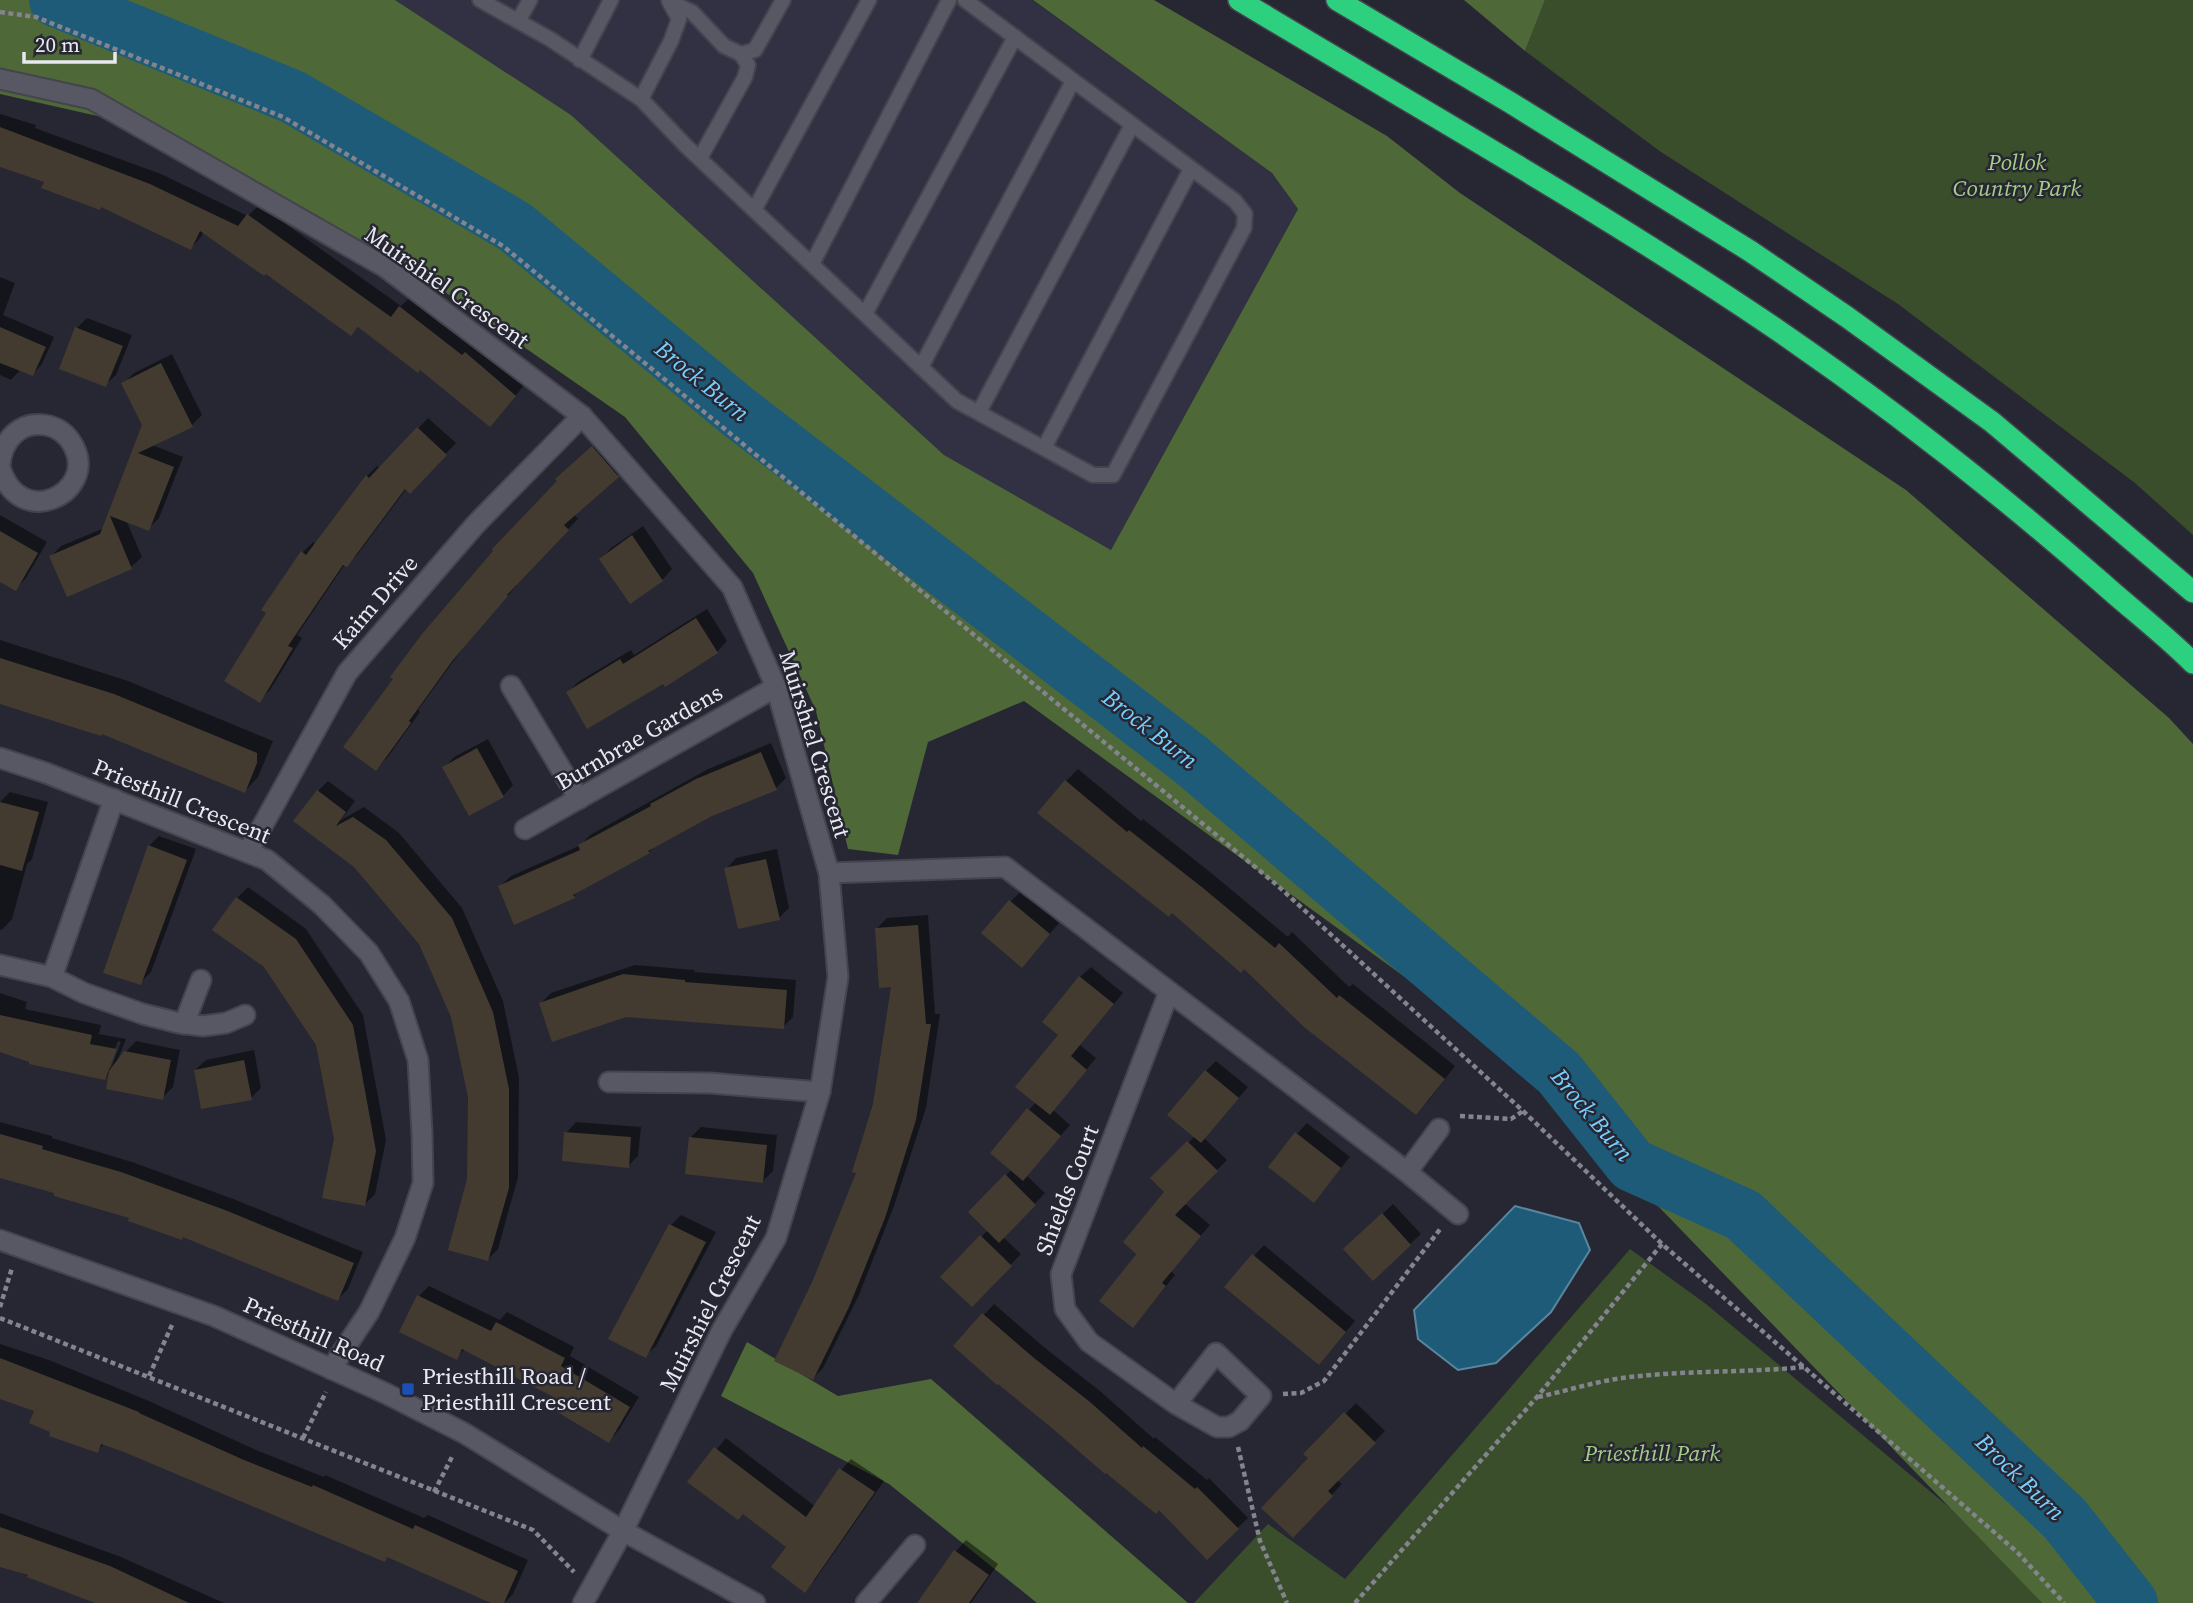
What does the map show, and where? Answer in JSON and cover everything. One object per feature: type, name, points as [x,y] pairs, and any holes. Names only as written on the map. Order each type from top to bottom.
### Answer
[{"type":"highway","points":[[1239,0],[1491,149],[1774,328],[1915,430],[1999,496],[2193,663]]},
{"type":"highway","points":[[1337,0],[1511,103],[1750,251],[1847,317],[1992,422],[2193,592]]},
{"type":"street","name":"Muirshiel Crescent","points":[[0,79],[91,99],[384,267],[582,416],[732,587],[776,687],[829,873],[838,977],[820,1092],[776,1238],[722,1330],[623,1531],[587,1596]]},
{"type":"street","name":"Kaim Drive","points":[[248,852],[347,673],[476,524],[582,416]]},
{"type":"street","points":[[38,424],[62,431],[71,440],[78,465],[69,487],[59,496],[47,501],[21,498],[4,480],[0,466],[3,440],[26,426],[38,424]]},
{"type":"street","points":[[511,686],[579,799]]},
{"type":"street","name":"Burnbrae Gardens","points":[[525,829],[776,687]]},
{"type":"street","name":"Priesthill Crescent","points":[[0,758],[46,773],[267,860],[322,905],[369,953],[399,1000],[418,1060],[422,1183],[405,1238],[369,1312],[333,1370]]},
{"type":"street","points":[[52,977],[114,799]]},
{"type":"street","points":[[829,873],[1005,867],[1456,1212]]},
{"type":"street","points":[[0,965],[52,977],[108,1002],[184,1024],[203,1026],[226,1023],[245,1015]]},
{"type":"street","points":[[184,1024],[201,980]]},
{"type":"street","name":"Shields Court","points":[[1169,992],[1061,1274],[1065,1310],[1089,1342],[1176,1404],[1217,1427],[1229,1427]]},
{"type":"street","points":[[609,1082],[710,1083],[820,1092]]},
{"type":"street","points":[[1406,1172],[1439,1129]]},
{"type":"street","name":"Priesthill Road","points":[[9,1243],[215,1316],[464,1433],[736,1598],[755,1603]]},
{"type":"street","points":[[1176,1404],[1216,1353],[1261,1396],[1240,1421],[1229,1427]]},
{"type":"street","points":[[866,1603],[915,1545]]},
{"type":"lane","points":[[480,0],[550,39],[641,99],[699,158],[957,401],[1093,475],[1113,475],[1244,228],[1245,214],[1235,201],[965,0]]},
{"type":"lane","points":[[518,21],[530,0]]},
{"type":"lane","points":[[580,60],[611,0]]},
{"type":"lane","points":[[741,54],[755,50],[783,0]]},
{"type":"lane","points":[[754,210],[869,0]]},
{"type":"lane","points":[[812,264],[949,0]]},
{"type":"lane","points":[[641,99],[671,41],[679,19],[669,1]]},
{"type":"lane","points":[[669,1],[692,12],[724,46],[741,54],[748,65],[745,77],[699,158]]},
{"type":"lane","points":[[865,314],[1015,37]]},
{"type":"lane","points":[[921,367],[1073,81]]},
{"type":"lane","points":[[979,412],[1132,125]]},
{"type":"lane","points":[[1044,448],[1191,169]]},
{"type":"path","points":[[0,12],[36,17],[283,117],[503,246],[1278,885],[1523,1111],[1662,1244],[2017,1552],[2064,1603]]},
{"type":"path","points":[[1439,1129],[1454,1116],[1511,1119],[1523,1111]]},
{"type":"path","points":[[1261,1396],[1301,1393],[1324,1381],[1456,1212]]},
{"type":"path","points":[[0,1307],[9,1243]]},
{"type":"path","points":[[1355,1603],[1537,1397],[1662,1244]]},
{"type":"path","points":[[149,1376],[181,1304]]},
{"type":"path","points":[[0,1318],[533,1530],[587,1596]]},
{"type":"path","points":[[1537,1397],[1620,1379],[1691,1372],[1752,1372],[1805,1367]]},
{"type":"path","points":[[303,1438],[333,1370]]},
{"type":"path","points":[[1229,1427],[1240,1451],[1260,1541],[1287,1603]]},
{"type":"path","points":[[434,1492],[464,1433]]},
{"type":"shaded area","points":[[395,0],[1032,0],[1272,173],[1298,209],[1111,550],[944,455],[571,115]]},
{"type":"green space","points":[[0,0],[395,0],[571,115],[944,455],[1111,550],[1298,209],[1272,173],[1033,0],[1154,0],[1387,136],[1460,193],[1906,490],[2169,718],[2193,744],[2193,1603],[2042,1603],[1511,1054],[1024,701],[928,742],[898,855],[848,849],[816,711],[753,573],[625,417],[400,261],[102,117],[0,94]]},
{"type":"green space","points":[[1464,0],[1545,0],[1525,51]]},
{"type":"green space","name":"Pollok Country Park","points":[[1545,0],[2193,0],[2193,535],[2135,483],[1898,304],[1661,152],[1525,51]]},
{"type":"green space","name":"Priesthill Park","points":[[1630,1249],[1706,1304],[1950,1508],[2042,1603],[1194,1603],[1268,1524],[1345,1579]]},
{"type":"green space","points":[[747,1342],[838,1396],[931,1379],[1188,1603],[1037,1603],[889,1484],[721,1396]]},
{"type":"water","points":[[1515,1206],[1579,1223],[1590,1250],[1551,1312],[1496,1363],[1458,1370],[1418,1339],[1414,1310]]},
{"type":"building","points":[[0,127],[150,184],[238,226],[247,214],[391,317],[399,306],[462,355],[465,352],[516,396],[490,427],[420,370],[418,373],[358,327],[351,336],[266,274],[264,276],[200,231],[191,250],[101,207],[100,210],[41,188],[44,182],[0,167]]},
{"type":"building","points":[[0,327],[46,347],[33,376],[0,363]]},
{"type":"building","points":[[75,327],[123,346],[106,387],[59,369]]},
{"type":"building","points":[[161,363],[193,427],[138,453],[174,467],[149,531],[110,516],[132,569],[67,597],[49,556],[100,534],[142,425],[121,383]]},
{"type":"building","points":[[417,427],[447,455],[410,494],[405,489],[347,567],[343,565],[288,646],[293,648],[260,703],[224,681],[266,613],[261,610],[301,551],[306,555],[366,475],[369,478]]},
{"type":"building","points":[[592,446],[619,477],[564,525],[569,530],[507,595],[453,660],[376,771],[343,747],[422,634],[492,549],[557,481],[555,479]]},
{"type":"building","points":[[0,531],[38,553],[16,591],[0,582]]},
{"type":"building","points":[[632,535],[663,581],[630,604],[599,559]]},
{"type":"building","points":[[696,618],[718,653],[665,687],[663,684],[587,729],[566,692],[620,659],[623,664]]},
{"type":"building","points":[[0,658],[114,694],[257,753],[257,763],[245,793],[102,734],[101,736],[0,704]]},
{"type":"building","points":[[477,748],[504,797],[469,816],[442,767]]},
{"type":"building","points":[[761,752],[777,790],[712,816],[573,895],[575,898],[514,925],[498,886],[580,850],[578,845],[696,779]]},
{"type":"building","points":[[1065,780],[1275,948],[1279,943],[1337,998],[1339,995],[1445,1079],[1416,1115],[1304,1027],[1244,969],[1241,973],[1172,913],[1169,917],[1037,813]]},
{"type":"building","points":[[317,790],[346,812],[336,826],[353,817],[386,840],[452,918],[493,1012],[509,1089],[509,1188],[488,1261],[448,1250],[467,1179],[468,1097],[451,1017],[419,944],[354,867],[293,821]]},
{"type":"building","points":[[0,802],[39,812],[22,871],[0,865]]},
{"type":"building","points":[[148,845],[187,860],[141,985],[103,973]]},
{"type":"building","points":[[766,859],[780,920],[738,929],[724,868]]},
{"type":"building","points":[[236,897],[296,939],[353,1025],[376,1151],[365,1206],[322,1198],[334,1139],[316,1045],[264,967],[212,930]]},
{"type":"building","points":[[1009,900],[1050,934],[1022,968],[981,933]]},
{"type":"building","points":[[918,925],[926,1024],[931,1024],[916,1120],[885,1218],[849,1307],[813,1380],[774,1361],[813,1280],[856,1173],[852,1172],[873,1104],[891,987],[879,988],[875,928]]},
{"type":"building","points":[[623,974],[787,990],[784,1029],[626,1017],[552,1042],[539,1003]]},
{"type":"building","points":[[1079,976],[1114,1004],[1071,1056],[1087,1070],[1050,1115],[1015,1087],[1058,1035],[1042,1022]]},
{"type":"building","points":[[0,1015],[92,1035],[90,1044],[117,1049],[105,1080],[29,1064],[0,1052]]},
{"type":"building","points":[[124,1051],[171,1060],[163,1100],[106,1089],[109,1071]]},
{"type":"building","points":[[244,1060],[252,1100],[201,1109],[194,1070]]},
{"type":"building","points":[[1205,1070],[1239,1098],[1201,1143],[1167,1115]]},
{"type":"building","points":[[1027,1108],[1061,1136],[1023,1181],[990,1153]]},
{"type":"building","points":[[564,1132],[631,1137],[629,1168],[562,1161]]},
{"type":"building","points":[[1295,1132],[1341,1168],[1314,1203],[1268,1167]]},
{"type":"building","points":[[0,1134],[121,1172],[225,1210],[354,1263],[338,1301],[183,1237],[182,1240],[128,1221],[129,1218],[0,1178]]},
{"type":"building","points":[[689,1137],[767,1145],[763,1183],[685,1174]]},
{"type":"building","points":[[1187,1141],[1218,1171],[1175,1215],[1201,1236],[1162,1283],[1166,1286],[1133,1328],[1099,1301],[1138,1252],[1136,1254],[1123,1242],[1164,1192],[1150,1178]]},
{"type":"building","points":[[1005,1174],[1036,1205],[999,1243],[968,1212]]},
{"type":"building","points":[[1382,1213],[1411,1245],[1373,1281],[1343,1249]]},
{"type":"building","points":[[669,1224],[706,1242],[646,1358],[608,1339]]},
{"type":"building","points":[[980,1235],[1012,1266],[972,1307],[940,1277]]},
{"type":"building","points":[[1252,1254],[1346,1332],[1319,1365],[1224,1287]]},
{"type":"building","points":[[417,1295],[491,1331],[496,1322],[565,1358],[561,1366],[630,1407],[609,1443],[554,1410],[559,1400],[462,1349],[457,1360],[399,1332]]},
{"type":"building","points":[[982,1313],[1142,1448],[1143,1446],[1195,1489],[1197,1487],[1239,1529],[1207,1560],[1159,1510],[1156,1514],[997,1385],[953,1346]]},
{"type":"building","points":[[0,1358],[139,1412],[244,1460],[312,1487],[313,1485],[413,1529],[415,1525],[518,1571],[504,1603],[491,1603],[387,1557],[385,1562],[124,1452],[101,1444],[98,1453],[49,1436],[50,1432],[29,1423],[34,1411],[0,1399]]},
{"type":"building","points":[[1344,1412],[1376,1443],[1328,1491],[1333,1496],[1293,1538],[1261,1508],[1308,1458],[1303,1454]]},
{"type":"building","points":[[714,1447],[806,1517],[839,1468],[875,1492],[805,1593],[771,1567],[786,1547],[743,1514],[738,1520],[687,1482]]},
{"type":"building","points":[[0,1527],[110,1566],[189,1603],[95,1603],[27,1577],[28,1575],[0,1567]]},
{"type":"building","points":[[954,1550],[989,1575],[969,1603],[917,1603]]},
{"type":"waterway","name":"Brock Burn","points":[[56,0],[293,97],[515,227],[737,411],[1191,760],[1559,1073],[1632,1165],[1743,1215],[2065,1519],[2131,1603]]},
{"type":"place","name":"Priesthill Road / Priesthill Crescent","points":[[408,1389]]}]
